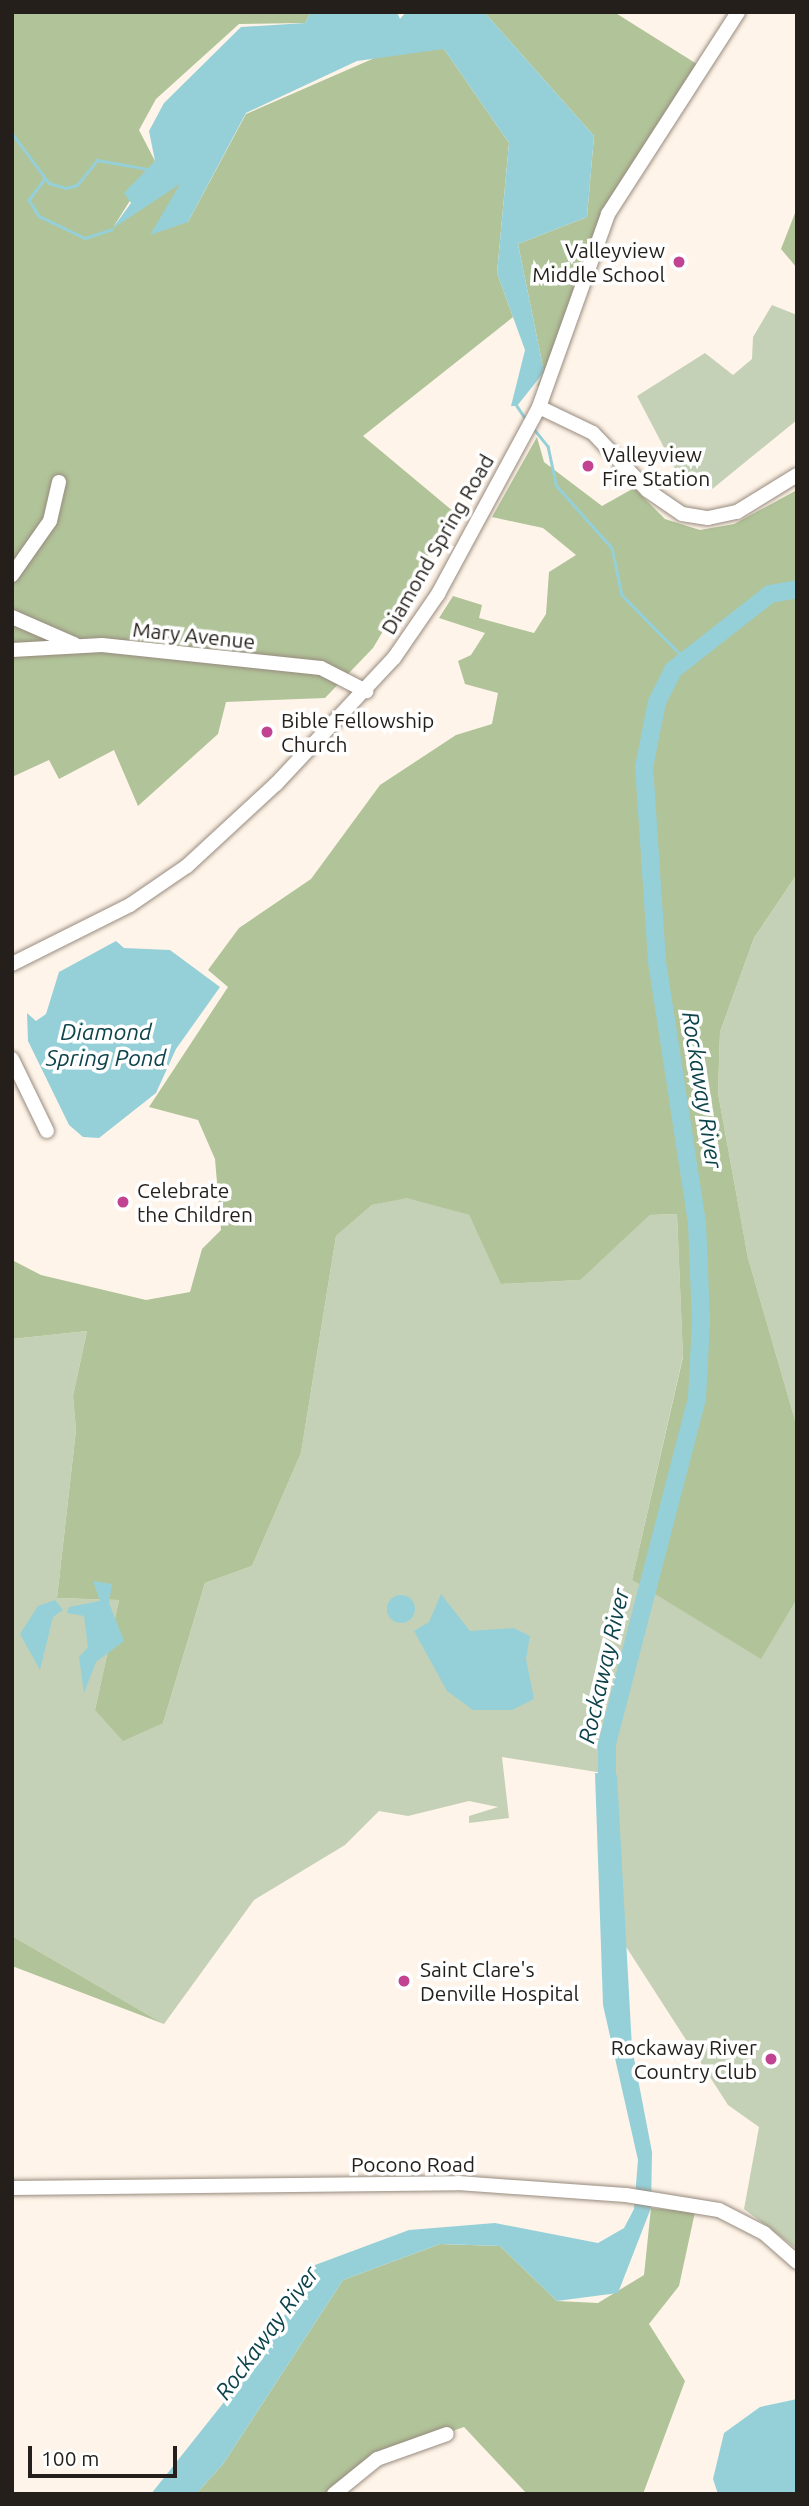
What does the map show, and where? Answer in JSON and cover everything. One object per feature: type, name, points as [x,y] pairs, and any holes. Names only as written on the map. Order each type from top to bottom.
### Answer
[{"type":"street","name":"Diamond Spring Road","points":[[12,964],[130,905],[187,866],[366,691],[424,617],[536,412],[608,214],[738,12]]},
{"type":"street","points":[[536,412],[593,433],[647,490],[682,514],[708,518],[737,512],[797,475]]},
{"type":"street","points":[[12,575],[50,521],[59,482]]},
{"type":"street","points":[[12,617],[74,644]]},
{"type":"street","name":"Mary Avenue","points":[[12,650],[74,644],[321,667],[366,691]]},
{"type":"street","points":[[12,1059],[47,1131]]},
{"type":"street","name":"Pocono Road","points":[[12,2188],[458,2183],[626,2195],[664,2199],[738,2218],[797,2262]]},
{"type":"street","points":[[334,2494],[377,2459],[447,2434]]},
{"type":"green space","points":[[12,12],[311,12],[305,23],[239,24],[156,99],[139,130],[155,161],[114,226],[181,182],[188,222],[246,114],[393,50],[444,49],[509,143],[497,273],[513,317],[363,436],[454,512],[373,648],[325,698],[226,702],[218,734],[138,806],[114,750],[59,779],[49,760],[12,777]]},
{"type":"green space","points":[[484,12],[614,12],[708,71],[607,220],[548,385],[537,386],[544,372],[518,244],[587,217],[594,136]]},
{"type":"green space","points":[[797,208],[797,268],[781,249]]},
{"type":"green space","points":[[772,305],[797,315],[797,420],[711,490],[699,475],[683,484],[637,396],[705,353],[733,375],[752,359],[753,337]]},
{"type":"green space","points":[[537,437],[544,462],[602,506],[634,488],[665,519],[700,530],[734,524],[797,490],[795,877],[754,938],[720,1032],[718,1093],[748,1258],[797,1427],[797,1599],[761,1659],[632,1580],[683,1357],[677,1214],[650,1215],[580,1280],[501,1284],[469,1215],[407,1198],[372,1205],[336,1236],[301,1453],[252,1566],[205,1583],[163,1723],[123,1741],[95,1710],[119,1600],[57,1598],[76,1430],[73,1396],[87,1331],[12,1339],[12,1260],[41,1275],[146,1300],[190,1292],[202,1249],[221,1230],[215,1159],[198,1120],[149,1107],[228,987],[208,970],[239,928],[311,879],[380,785],[456,735],[492,724],[498,693],[465,684],[458,661],[471,655],[485,633],[439,618],[453,596],[482,605],[479,618],[534,633],[546,614],[549,572],[576,555],[543,528],[492,517]]},
{"type":"green space","points":[[797,793],[797,1427],[748,1258],[718,1093],[720,1032],[754,938],[795,877]]},
{"type":"green space","name":"Rockaway River Country Club","points":[[407,1197],[469,1215],[502,1284],[579,1280],[650,1215],[677,1214],[683,1356],[632,1580],[761,1658],[797,1599],[797,2249],[744,2209],[759,2127],[728,2105],[623,1942],[616,1775],[502,1757],[509,1818],[469,1823],[469,1816],[498,1807],[469,1801],[408,1816],[379,1811],[345,1845],[254,1900],[164,2024],[12,1936],[12,1339],[87,1331],[73,1396],[76,1430],[57,1598],[119,1600],[95,1710],[163,1723],[205,1583],[252,1566],[301,1453],[336,1236],[372,1205]]},
{"type":"green space","points":[[12,1936],[164,2024],[12,1966]]},
{"type":"green space","points":[[651,2208],[695,2212],[679,2286],[649,2324],[685,2381],[643,2494],[527,2494],[464,2427],[375,2458],[340,2494],[196,2494],[223,2464],[343,2280],[440,2244],[500,2246],[557,2301],[598,2303],[644,2275]]},
{"type":"water","points":[[311,12],[397,12],[400,19],[406,12],[484,12],[594,136],[587,217],[518,244],[544,372],[517,406],[511,406],[525,350],[497,273],[509,143],[444,49],[357,61],[246,113],[188,222],[150,235],[180,184],[112,229],[131,203],[124,193],[155,161],[149,131],[164,103],[241,27],[305,23]]},
{"type":"water","name":"Diamond Spring Pond","points":[[116,941],[124,948],[170,950],[220,987],[176,1049],[156,1093],[99,1138],[83,1137],[69,1125],[28,1041],[27,1013],[36,1021],[46,1014],[59,972]]},
{"type":"water","points":[[93,1581],[112,1584],[109,1603],[124,1641],[96,1662],[84,1693],[79,1657],[88,1647],[84,1616],[67,1613],[69,1607],[100,1601]]},
{"type":"water","points":[[441,1594],[470,1631],[514,1628],[530,1636],[526,1659],[534,1699],[512,1710],[473,1710],[447,1691],[414,1631],[429,1622]]},
{"type":"water","points":[[401,1595],[411,1599],[415,1609],[411,1619],[401,1623],[391,1619],[387,1609],[391,1599]]},
{"type":"water","points":[[55,1600],[63,1610],[53,1617],[40,1670],[20,1634],[38,1606]]},
{"type":"water","points":[[595,1773],[617,1775],[632,2048],[652,2152],[651,2208],[618,2293],[557,2301],[500,2246],[440,2244],[343,2280],[223,2464],[196,2494],[151,2494],[267,2348],[268,2332],[309,2290],[315,2265],[409,2230],[495,2223],[598,2243],[624,2228],[634,2209],[638,2160],[603,2005]]},
{"type":"water","points":[[797,2399],[797,2494],[718,2494],[713,2479],[724,2433],[760,2407]]},
{"type":"waterway","points":[[12,133],[49,183],[66,188],[77,185],[97,160],[148,169]]},
{"type":"waterway","points":[[45,179],[29,200],[39,216],[85,238],[112,229]]},
{"type":"waterway","points":[[517,406],[525,418]]},
{"type":"waterway","points":[[534,429],[548,446],[556,485],[612,548],[622,595],[686,660]]},
{"type":"waterway","name":"Rockaway River","points":[[607,1796],[607,1744],[697,1398],[701,1322],[697,1223],[657,961],[644,767],[657,702],[673,670],[770,594],[797,589]]},
{"type":"place","name":"Valleyview Middle School","points":[[679,262]]},
{"type":"place","name":"Valleyview Fire Station","points":[[588,466]]},
{"type":"place","name":"Bible Fellowship Church","points":[[267,732]]},
{"type":"place","name":"Celebrate the Children","points":[[123,1202]]},
{"type":"place","name":"Saint Clare's Denville Hospital","points":[[404,1981]]},
{"type":"place","name":"Rockaway River Country Club","points":[[771,2059]]}]
